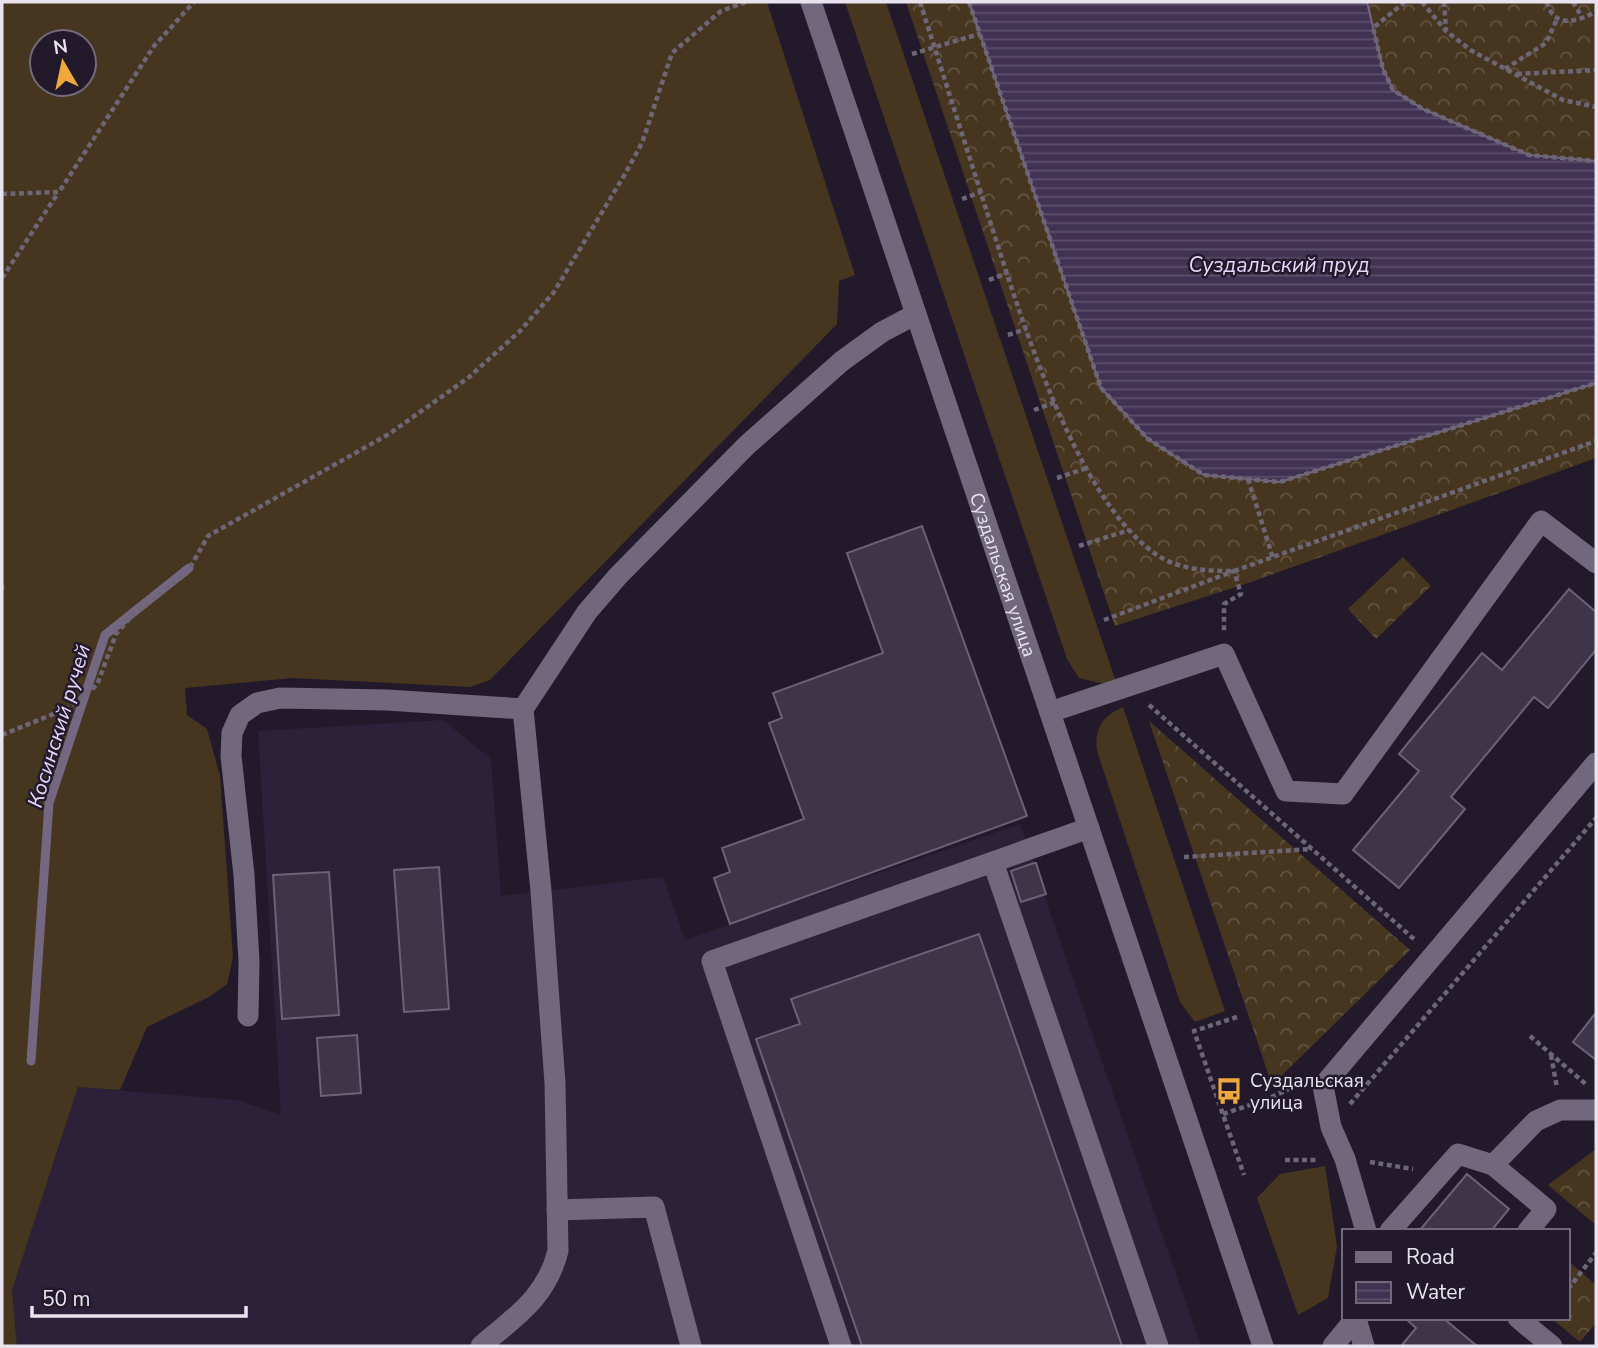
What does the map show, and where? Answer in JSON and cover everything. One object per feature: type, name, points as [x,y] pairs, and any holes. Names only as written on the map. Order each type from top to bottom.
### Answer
[{"type":"street","name":"Суздальская улица","points":[[811,2],[1263,1346]]},
{"type":"street","points":[[481,1346],[528,1306],[543,1289],[553,1271],[558,1251],[554,1069],[541,891],[523,709],[587,612],[618,576],[747,445],[842,361],[882,332],[916,314]]},
{"type":"street","points":[[1050,712],[1224,654],[1286,791],[1343,794],[1541,521],[1596,563]]},
{"type":"street","points":[[248,1016],[249,961],[231,756],[232,733],[240,715],[257,703],[280,698],[387,700],[523,709]]},
{"type":"street","points":[[1365,1229],[1345,1159],[1331,1127],[1324,1086],[1596,763]]},
{"type":"street","points":[[841,1346],[712,961],[1089,828]]},
{"type":"street","points":[[993,862],[1157,1346]]},
{"type":"street","points":[[1493,1165],[1536,1121],[1560,1110],[1596,1110]]},
{"type":"street","points":[[1392,1229],[1458,1154],[1493,1165],[1546,1209],[1530,1229]]},
{"type":"street","points":[[557,1210],[654,1207],[691,1346]]},
{"type":"street","points":[[1333,1346],[1355,1320]]},
{"type":"street","points":[[1356,1320],[1364,1346]]},
{"type":"street","points":[[1520,1320],[1552,1346]]},
{"type":"path","points":[[2,278],[154,46],[194,2]]},
{"type":"path","points":[[2,735],[68,708],[97,685],[116,634],[136,611],[187,573],[208,536],[389,434],[468,378],[520,331],[554,292],[625,174],[642,142],[673,53],[721,11],[746,2]]},
{"type":"path","points":[[920,2],[1026,329],[1087,468],[1111,508],[1129,530],[1158,556],[1206,571],[1234,571]]},
{"type":"path","points":[[969,2],[1101,388],[1148,439],[1205,475],[1280,482],[1596,383]]},
{"type":"path","points":[[1405,2],[1373,28],[1382,69],[1393,90],[1423,109],[1528,155],[1596,161]]},
{"type":"path","points":[[1422,2],[1446,31],[1472,51],[1563,100],[1596,107]]},
{"type":"path","points":[[1444,2],[1446,31]]},
{"type":"path","points":[[1547,2],[1551,12],[1558,19],[1567,22],[1583,19],[1596,11]]},
{"type":"path","points":[[1573,2],[1583,19]]},
{"type":"path","points":[[1505,69],[1546,43],[1558,19]]},
{"type":"path","points":[[912,54],[979,34]]},
{"type":"path","points":[[1514,74],[1596,70]]},
{"type":"path","points":[[2,194],[59,192]]},
{"type":"path","points":[[962,199],[981,192]]},
{"type":"path","points":[[989,280],[1007,273]]},
{"type":"path","points":[[1008,335],[1026,329]]},
{"type":"path","points":[[1034,410],[1056,402]]},
{"type":"path","points":[[1104,620],[1596,441]]},
{"type":"path","points":[[1056,478],[1087,468]]},
{"type":"path","points":[[1248,479],[1273,558]]},
{"type":"path","points":[[1079,546],[1129,530]]},
{"type":"path","points":[[1224,654],[1224,604],[1241,594],[1234,571]]},
{"type":"path","points":[[2,585],[2,594]]},
{"type":"path","points":[[1127,686],[1424,948]]},
{"type":"path","points":[[1331,1127],[1596,818]]},
{"type":"path","points":[[1184,857],[1312,849]]},
{"type":"path","points":[[1237,1017],[1194,1031],[1244,1175]]},
{"type":"path","points":[[1530,1036],[1596,1094]]},
{"type":"path","points":[[1551,1055],[1560,1110]]},
{"type":"path","points":[[1223,1114],[1265,1100],[1305,1082]]},
{"type":"path","points":[[1570,1286],[1596,1253]]},
{"type":"shaded area","points":[[443,720],[491,759],[501,896],[663,877],[685,940],[1020,824],[1036,863],[1046,894],[1044,895],[1201,1346],[17,1346],[12,1290],[78,1087],[237,1100],[281,1115],[258,731]]},
{"type":"green space","points":[[2,2],[767,2],[855,275],[839,281],[837,324],[490,680],[470,687],[293,678],[185,688],[187,715],[207,729],[220,776],[233,957],[227,984],[209,997],[147,1027],[120,1090],[78,1087],[12,1290],[17,1346],[2,1346]]},
{"type":"green space","points":[[845,2],[886,2],[1116,682],[1100,683],[1079,678],[1067,659]]},
{"type":"green space","name":"Суздальский пруд","points":[[906,2],[1596,2],[1596,458],[1251,582],[1115,626]]},
{"type":"green space","points":[[1403,557],[1431,586],[1376,639],[1348,609]]},
{"type":"green space","points":[[1123,707],[1225,1011],[1195,1022],[1180,1002],[1097,751],[1097,736],[1101,724]]},
{"type":"green space","points":[[1149,721],[1410,950],[1272,1085]]},
{"type":"green space","points":[[1596,1149],[1596,1225],[1548,1185]]},
{"type":"green space","points":[[1325,1166],[1337,1246],[1328,1298],[1298,1315],[1257,1198],[1280,1174]]},
{"type":"green space","points":[[1570,1263],[1596,1285],[1596,1323],[1580,1342],[1553,1320],[1570,1320]]},
{"type":"water","name":"Суздальский пруд","points":[[969,2],[1367,2],[1383,69],[1393,90],[1423,109],[1529,155],[1596,161],[1596,383],[1280,482],[1204,475],[1148,439],[1101,388]]},
{"type":"building","points":[[922,526],[1027,816],[730,924],[714,878],[730,872],[722,848],[804,819],[769,723],[782,718],[773,693],[883,653],[847,553]]},
{"type":"building","points":[[1569,589],[1596,612],[1596,650],[1548,708],[1534,697],[1451,797],[1465,809],[1399,888],[1353,850],[1419,771],[1399,754],[1482,653],[1502,670]]},
{"type":"building","points":[[1034,863],[1046,894],[1021,902],[1011,871]]},
{"type":"building","points":[[439,867],[449,1009],[404,1012],[394,870]]},
{"type":"building","points":[[329,872],[339,1015],[282,1019],[273,875]]},
{"type":"building","points":[[979,934],[1122,1346],[862,1346],[756,1039],[800,1024],[791,999]]},
{"type":"building","points":[[1594,1015],[1596,1017],[1596,1060],[1573,1042]]},
{"type":"building","points":[[357,1035],[361,1093],[321,1096],[317,1038]]},
{"type":"building","points":[[1467,1174],[1509,1209],[1493,1229],[1421,1229]]},
{"type":"building","points":[[1407,1320],[1445,1320],[1477,1346],[1402,1345],[1416,1328]]},
{"type":"waterway","name":"Косинский ручей","points":[[31,1061],[49,803],[105,635],[189,568]]},
{"type":"place","name":"Суздальская улица","points":[[1229,1091]]}]
